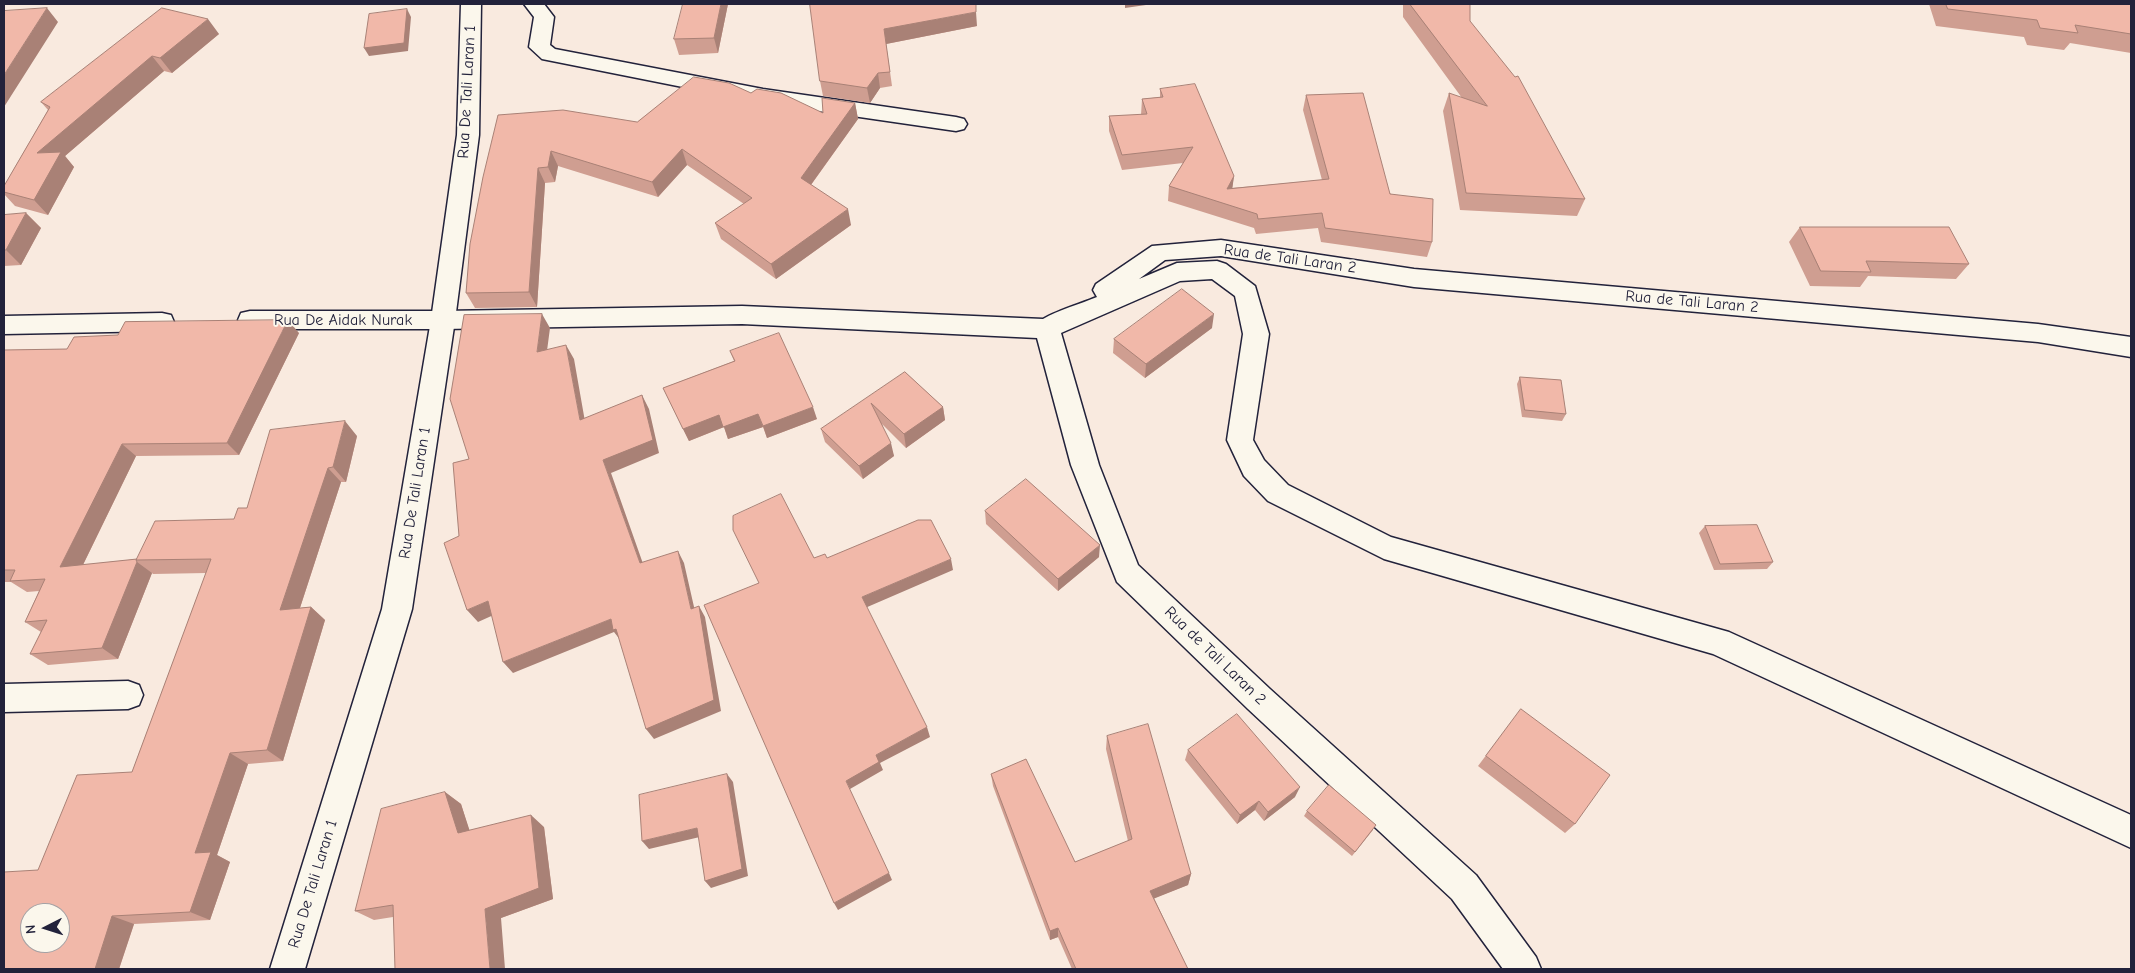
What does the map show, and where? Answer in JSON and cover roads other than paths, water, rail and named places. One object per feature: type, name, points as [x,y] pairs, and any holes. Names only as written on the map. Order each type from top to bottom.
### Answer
[{"type":"street","name":"Rua De Tali Laran 1","points":[[287,969],[397,608],[443,320],[468,135],[471,4]]},
{"type":"street","points":[[534,4],[544,17],[539,47],[549,54],[763,96],[956,124]]},
{"type":"street","name":"Rua de Tali Laran 2","points":[[1524,969],[1464,887],[1258,698],[1127,573],[1085,465],[1047,329],[1160,252],[1221,248],[1414,278],[2038,333],[2131,347]]},
{"type":"street","points":[[1047,329],[1176,272],[1217,270],[1246,292],[1256,334],[1240,440],[1254,468],[1278,493],[1384,547],[1718,642],[2131,832]]},
{"type":"street","name":"Rua De Aidak Nurak","points":[[229,321],[357,318],[443,320],[742,314],[1047,329]]},
{"type":"street","points":[[4,325],[180,322]]},
{"type":"street","points":[[4,698],[128,696]]}]
